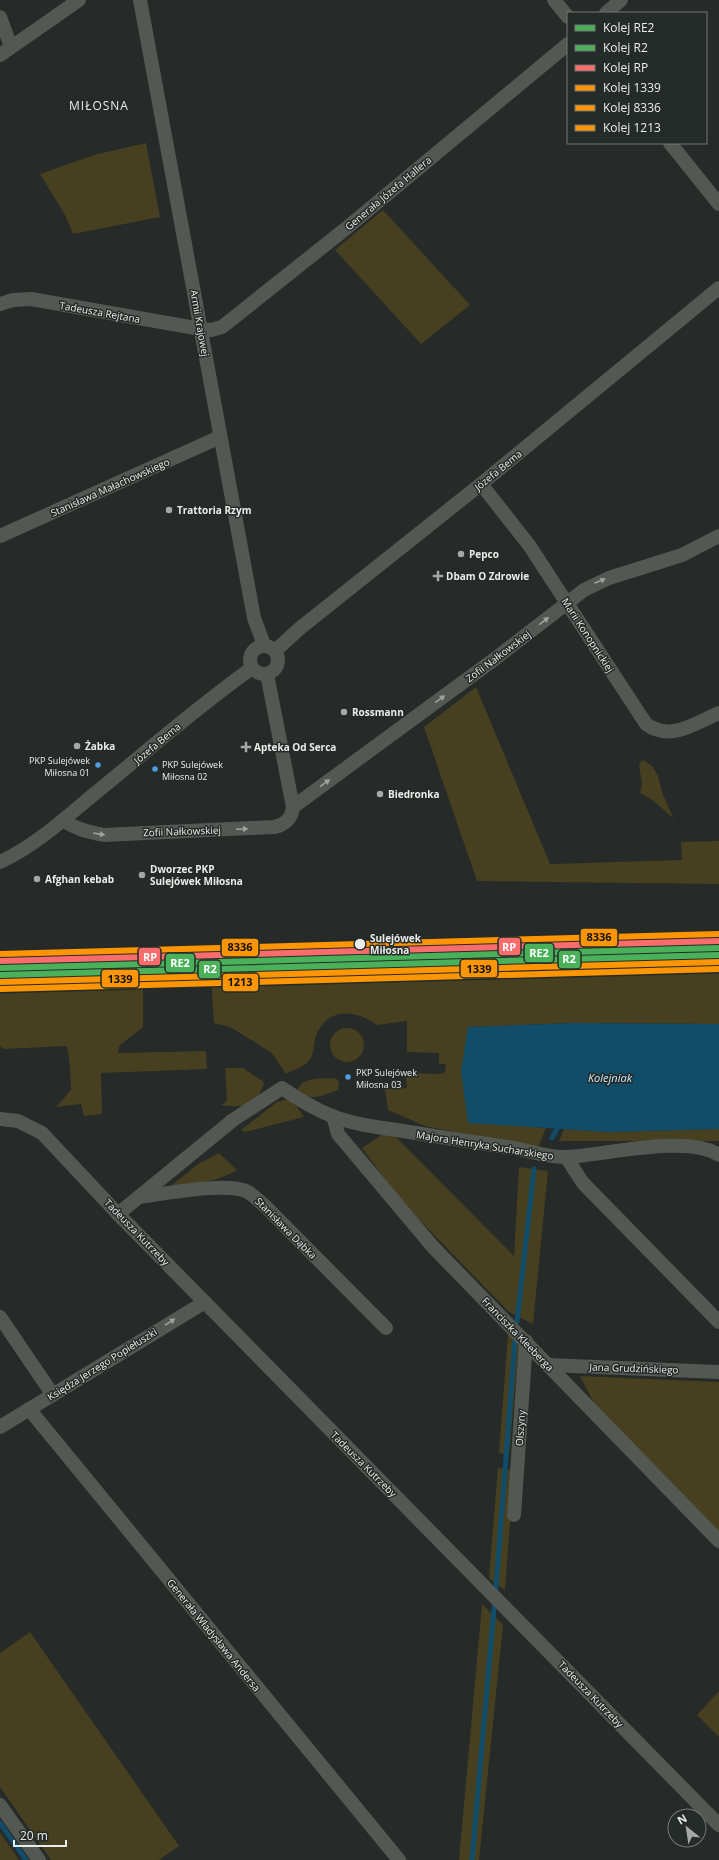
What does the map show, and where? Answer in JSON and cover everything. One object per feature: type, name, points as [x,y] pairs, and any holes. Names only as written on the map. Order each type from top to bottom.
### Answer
[{"type":"street","points":[[0,17],[6,51],[79,0]]},
{"type":"street","name":"Armii Krajowej","points":[[140,0],[254,618],[270,648]]},
{"type":"street","points":[[554,0],[567,16]]},
{"type":"street","points":[[607,12],[621,0]]},
{"type":"street","name":"Generała Józefa Hallera","points":[[201,329],[217,328],[232,320],[567,45]]},
{"type":"street","points":[[671,144],[719,204]]},
{"type":"street","name":"Józefa Bema","points":[[270,648],[299,629],[481,484],[719,288]]},
{"type":"street","name":"Tadeusza Rejtana","points":[[0,304],[13,300],[31,300],[201,329]]},
{"type":"street","name":"Stanisława Małachowskiego","points":[[0,536],[220,437]]},
{"type":"street","name":"Marii Konopnickiej","points":[[481,484],[529,545],[568,602],[643,720],[652,728],[667,732],[675,732],[719,713]]},
{"type":"street","name":"Zofii Nałkowskiej","points":[[63,820],[70,825],[87,832],[104,835],[280,826],[288,820],[294,807],[496,658],[584,590],[602,580],[682,555],[719,536]]},
{"type":"street","points":[[255,648],[270,648],[278,656],[276,668],[267,674],[259,673],[252,668],[250,664],[250,655],[255,648]]},
{"type":"street","name":"Józefa Bema","points":[[0,862],[26,847],[63,820],[216,694],[252,668]]},
{"type":"street","points":[[267,674],[294,807]]},
{"type":"street","name":"Majora Henryka Sucharskiego","points":[[139,1197],[233,1120],[282,1088],[298,1100],[333,1116],[370,1126],[519,1149],[546,1156],[566,1157],[692,1146],[712,1150],[719,1155]]},
{"type":"street","name":"Franciszka Kleeberga","points":[[333,1116],[338,1134],[350,1146],[399,1208],[433,1247],[719,1541]]},
{"type":"street","name":"Tadeusza Kutrzeby","points":[[0,1118],[18,1121],[42,1133],[118,1214],[719,1825]]},
{"type":"street","points":[[566,1157],[583,1183],[719,1322]]},
{"type":"street","name":"Stanisława Dąbka","points":[[139,1197],[224,1187],[245,1191],[260,1201],[386,1328]]},
{"type":"street","points":[[118,1214],[139,1197]]},
{"type":"street","name":"Księdza Jerzego Popiełuszki","points":[[0,1428],[205,1302]]},
{"type":"street","points":[[0,1317],[53,1395]]},
{"type":"street","name":"Olszyny","points":[[514,1515],[526,1341]]},
{"type":"street","name":"Jana Grudzińskiego","points":[[548,1365],[719,1372]]},
{"type":"street","name":"Generała Władysława Andersa","points":[[29,1409],[399,1860]]},
{"type":"street","points":[[0,1804],[38,1860]]},
{"type":"shaded area","points":[[146,143],[160,217],[73,234],[65,215],[40,174],[94,155]]},
{"type":"shaded area","points":[[383,210],[470,305],[421,344],[335,250]]},
{"type":"shaded area","points":[[476,687],[550,864],[682,860],[681,842],[719,841],[719,884],[477,881],[424,727]]},
{"type":"shaded area","points":[[643,760],[653,767],[658,776],[662,792],[673,818],[651,799],[640,793],[642,784],[639,764]]},
{"type":"shaded area","points":[[719,964],[719,1024],[572,1023],[468,1027],[468,1122],[546,1128],[538,1148],[425,1126],[388,1110],[385,1089],[407,1088],[406,1073],[439,1074],[445,1072],[446,1064],[439,1064],[439,1053],[407,1052],[407,1021],[377,1025],[360,1016],[352,1014],[335,1015],[321,1026],[315,1039],[313,1053],[308,1062],[286,1074],[272,1053],[230,1027],[214,1023],[211,978],[309,975],[326,983],[345,982],[360,974],[526,970],[547,977],[552,977],[578,968]]},
{"type":"shaded area","points":[[68,978],[68,990],[143,987],[143,1027],[119,1046],[118,1053],[206,1051],[207,1069],[101,1073],[102,1114],[84,1116],[81,1104],[56,1107],[71,1090],[67,1046],[4,1049],[0,1046],[0,980]]},
{"type":"shaded area","points":[[344,1028],[350,1028],[354,1029],[361,1035],[364,1045],[363,1052],[357,1059],[350,1062],[344,1062],[340,1061],[333,1055],[330,1048],[330,1042],[331,1038],[337,1031]]},
{"type":"shaded area","points":[[225,1068],[243,1068],[264,1082],[258,1097],[242,1106],[221,1105],[227,1101]]},
{"type":"shaded area","points":[[312,1079],[337,1079],[339,1083],[338,1090],[315,1097],[300,1095],[298,1089],[304,1082]]},
{"type":"shaded area","points":[[291,1098],[304,1117],[245,1132],[241,1130],[277,1102]]},
{"type":"shaded area","points":[[564,1129],[608,1132],[719,1129],[719,1141],[559,1141]]},
{"type":"shaded area","points":[[389,1130],[514,1256],[519,1167],[548,1171],[533,1324],[509,1312],[400,1200],[362,1148]]},
{"type":"shaded area","points":[[219,1153],[237,1170],[230,1174],[206,1182],[188,1185],[172,1185],[198,1164]]},
{"type":"shaded area","points":[[508,1334],[519,1344],[509,1455],[499,1453]]},
{"type":"shaded area","points":[[580,1376],[719,1382],[719,1535],[597,1409]]},
{"type":"shaded area","points":[[498,1468],[514,1470],[505,1590],[489,1578]]},
{"type":"shaded area","points":[[482,1604],[503,1625],[479,1860],[459,1860]]},
{"type":"shaded area","points":[[30,1632],[179,1846],[159,1860],[51,1860],[0,1787],[0,1653]]},
{"type":"shaded area","points":[[719,1691],[719,1737],[697,1715]]},
{"type":"shaded area","points":[[0,1832],[19,1860],[0,1860]]},
{"type":"water","name":"Kolejniak","points":[[572,1023],[719,1024],[719,1129],[608,1132],[468,1123],[461,1071],[468,1027]]},
{"type":"waterway","points":[[552,1138],[557,1129]]},
{"type":"waterway","points":[[517,1322],[534,1169]]},
{"type":"waterway","points":[[472,1860],[497,1574],[515,1340]]},
{"type":"waterway","points":[[0,1823],[26,1860]]},
{"type":"rail line","name":"8336","points":[[0,954],[719,934]]},
{"type":"rail line","name":"RP","points":[[0,961],[719,941]]},
{"type":"rail line","name":"RE2","points":[[0,968],[719,948]]},
{"type":"rail line","name":"R2","points":[[0,975],[719,955]]},
{"type":"rail line","name":"1339","points":[[0,982],[719,962]]},
{"type":"rail line","name":"1213","points":[[1,989],[719,969]]},
{"type":"place","name":"Trattoria Rzym","points":[[169,510]]},
{"type":"place","name":"Pepco","points":[[461,554]]},
{"type":"place","name":"Dbam O Zdrowie","points":[[438,576]]},
{"type":"place","name":"Rossmann","points":[[344,712]]},
{"type":"place","name":"Żabka","points":[[77,746]]},
{"type":"place","name":"Apteka Od Serca","points":[[246,747]]},
{"type":"place","name":"PKP Sulejówek Miłosna 01","points":[[98,765]]},
{"type":"place","name":"PKP Sulejówek Miłosna 02","points":[[155,769]]},
{"type":"place","name":"Biedronka","points":[[380,794]]},
{"type":"place","name":"Dworzec PKP Sulejówek Miłosna","points":[[142,875]]},
{"type":"place","name":"Afghan kebab","points":[[37,879]]},
{"type":"place","name":"Sulejówek Miłosna","points":[[360,944]]},
{"type":"place","name":"PKP Sulejówek Miłosna 03","points":[[348,1077]]},
{"type":"district","name":"MIŁOSNA","points":[[99,106]]}]
